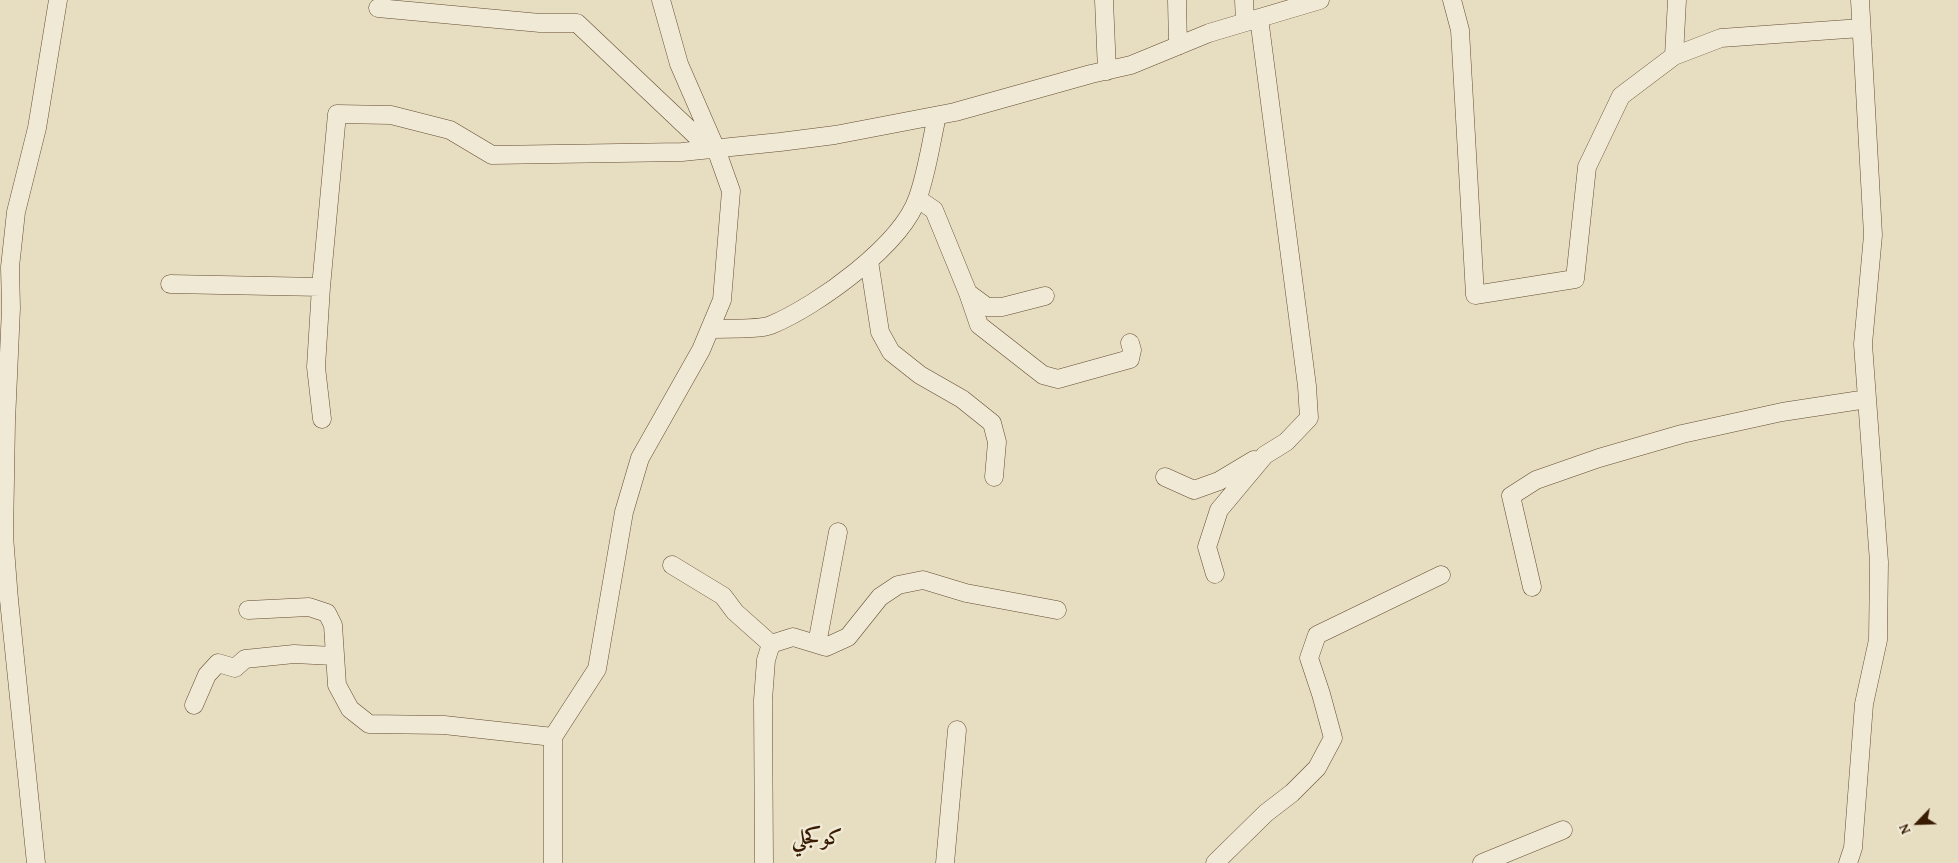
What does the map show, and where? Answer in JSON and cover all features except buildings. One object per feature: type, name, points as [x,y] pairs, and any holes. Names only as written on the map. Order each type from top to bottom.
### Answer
[{"type":"street","points":[[36,863],[5,545],[6,421],[11,308],[10,267],[16,212],[37,128],[58,0]]},
{"type":"street","points":[[553,863],[553,737],[598,669],[624,512],[640,458],[701,350],[722,300],[731,191],[679,64],[661,0]]},
{"type":"street","points":[[1104,0],[1106,71]]},
{"type":"street","points":[[1177,0],[1178,46]]},
{"type":"street","points":[[1165,477],[1194,490],[1219,480],[1286,442],[1309,418],[1307,386],[1252,20],[1244,0]]},
{"type":"street","points":[[322,419],[316,367],[321,286],[337,114],[391,115],[450,130],[492,155],[682,152],[835,135],[937,116],[1131,65],[1209,33],[1320,0]]},
{"type":"street","points":[[1452,0],[1460,30],[1475,296],[1575,279],[1587,167],[1621,96],[1674,56],[1721,38],[1861,28]]},
{"type":"street","points":[[1674,56],[1677,0]]},
{"type":"street","points":[[1848,863],[1853,848],[1864,704],[1878,640],[1879,562],[1863,344],[1873,235],[1860,0]]},
{"type":"street","points":[[378,8],[540,23],[577,23],[713,149]]},
{"type":"street","points":[[710,329],[769,326],[812,303],[869,262],[900,229],[918,199],[937,116]]},
{"type":"street","points":[[918,199],[934,210],[979,325],[1043,375],[1058,379],[1130,359],[1132,350],[1130,343]]},
{"type":"street","points":[[869,262],[880,332],[892,352],[920,375],[962,399],[992,423],[998,442],[994,477]]},
{"type":"street","points":[[170,284],[321,286]]},
{"type":"street","points":[[968,293],[987,308],[1002,307],[1045,296]]},
{"type":"street","points":[[1532,587],[1512,496],[1536,480],[1599,458],[1682,434],[1782,412],[1867,399]]},
{"type":"street","points":[[1215,574],[1207,547],[1220,510],[1264,455]]},
{"type":"street","points":[[818,644],[838,532]]},
{"type":"street","points":[[672,565],[723,596],[735,612],[772,644]]},
{"type":"street","points":[[1215,863],[1317,768],[1333,738],[1309,658],[1317,635],[1441,576]]},
{"type":"street","points":[[772,644],[793,637],[826,647],[848,637],[880,598],[898,585],[923,580],[966,593],[1057,610]]},
{"type":"street","points":[[248,610],[309,607],[327,613],[333,626],[337,685],[350,709],[369,724],[444,725],[553,737]]},
{"type":"street","points":[[764,863],[763,700],[766,660],[772,644]]},
{"type":"street","points":[[194,705],[207,675],[218,662],[235,668],[245,659],[294,654],[334,656]]},
{"type":"street","points":[[945,863],[957,730]]},
{"type":"street","points":[[1482,863],[1563,830]]},
{"type":"district","name":"كوكجلي","points":[[817,839]]}]
